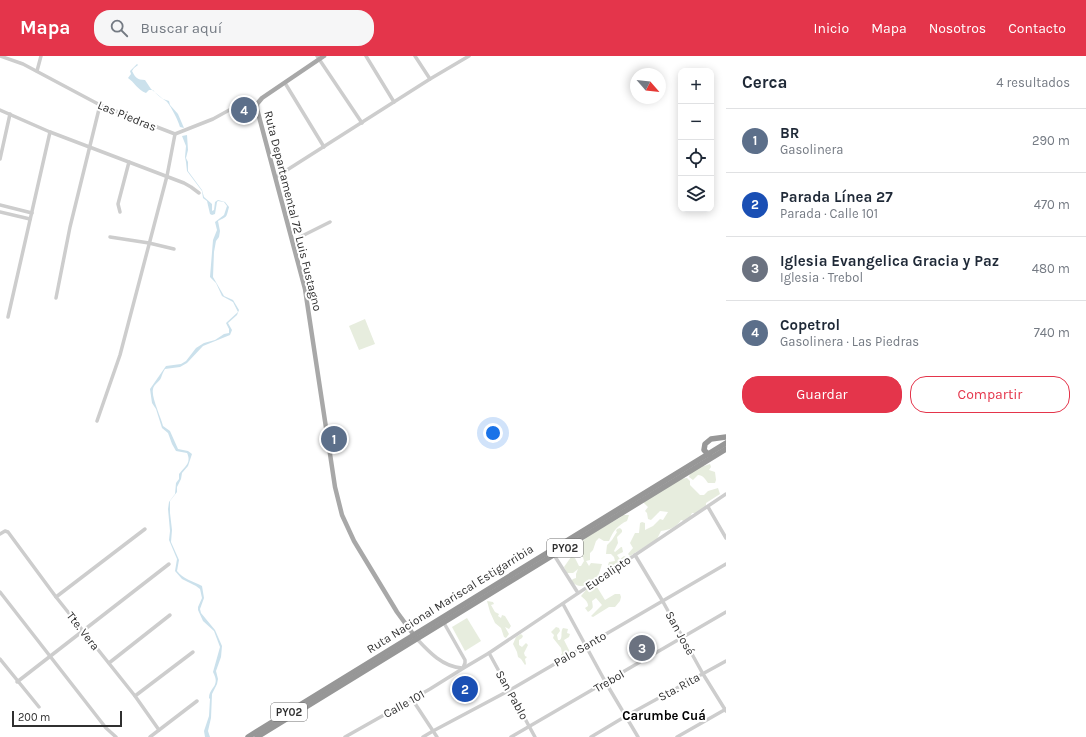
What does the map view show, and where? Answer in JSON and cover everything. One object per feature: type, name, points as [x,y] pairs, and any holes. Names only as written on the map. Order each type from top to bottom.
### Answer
[{"type":"highway","points":[[711,455],[704,447],[708,441],[711,439],[726,437]]},
{"type":"highway","name":"Ruta Nacional Mariscal Estigarribia","points":[[257,737],[415,637],[444,623],[554,555],[711,455],[726,443]]},
{"type":"highway","name":"Ruta Nacional Mariscal Estigarribia","points":[[248,737],[415,637],[711,455],[726,449]]},
{"type":"main road","points":[[257,104],[265,96],[320,57]]},
{"type":"main road","name":"Ruta Departamental 72 Luis Fustagno","points":[[257,104],[262,129],[305,289],[333,480],[342,515],[347,528],[366,562],[415,637]]},
{"type":"street","name":"Las Piedras","points":[[0,56],[23,64],[100,105],[175,134]]},
{"type":"street","points":[[37,71],[41,56]]},
{"type":"street","points":[[366,56],[394,102]]},
{"type":"street","points":[[416,56],[430,79]]},
{"type":"street","points":[[276,177],[467,56]]},
{"type":"street","points":[[320,57],[362,123]]},
{"type":"street","points":[[285,83],[324,147]]},
{"type":"street","points":[[97,421],[120,354],[167,176],[175,134],[186,131],[213,119],[242,103],[248,101],[257,104]]},
{"type":"street","points":[[56,298],[88,147],[100,105]]},
{"type":"street","points":[[0,110],[50,132],[167,176],[188,185],[199,193]]},
{"type":"street","points":[[0,158],[10,114]]},
{"type":"street","points":[[8,318],[50,132]]},
{"type":"street","points":[[120,212],[118,204],[129,162]]},
{"type":"street","points":[[0,205],[32,213]]},
{"type":"street","points":[[0,212],[30,219]]},
{"type":"street","points":[[292,241],[330,222]]},
{"type":"street","points":[[110,237],[174,248]]},
{"type":"street","name":"Eucalipto","points":[[489,653],[726,494]]},
{"type":"street","points":[[708,507],[726,538]]},
{"type":"street","points":[[56,597],[145,529]]},
{"type":"street","name":"Tte. Vera","points":[[0,534],[5,531],[8,532],[56,597],[135,696],[159,730]]},
{"type":"street","points":[[554,555],[578,594]]},
{"type":"street","name":"San José","points":[[635,555],[703,674],[726,710]]},
{"type":"street","points":[[17,682],[169,564]]},
{"type":"street","name":"Palo Santo","points":[[423,737],[510,690],[726,564]]},
{"type":"street","points":[[0,592],[106,728],[116,737]]},
{"type":"street","points":[[563,604],[606,683],[638,737]]},
{"type":"street","name":"Trebol","points":[[511,737],[726,612]]},
{"type":"street","points":[[109,663],[170,615]]},
{"type":"street","points":[[415,637],[432,655],[453,667],[462,668],[465,660],[444,623]]},
{"type":"street","points":[[135,696],[193,652]]},
{"type":"street","name":"Calle 101","points":[[345,737],[430,690],[462,668],[489,653]]},
{"type":"street","name":"San Pablo","points":[[489,653],[535,737]]},
{"type":"street","points":[[0,660],[39,707]]},
{"type":"street","name":"Sta. Rita","points":[[591,737],[726,661]]},
{"type":"street","points":[[412,699],[437,737]]},
{"type":"street","points":[[150,737],[197,701]]},
{"type":"street","points":[[677,737],[726,710]]},
{"type":"green space","points":[[365,319],[375,344],[359,350],[349,326]]},
{"type":"green space","points":[[710,464],[711,467],[709,470],[715,472],[715,483],[708,483],[700,475],[693,480],[689,477],[690,474],[701,465],[704,466]]},
{"type":"green space","points":[[687,478],[690,481],[690,485],[700,495],[704,495],[708,491],[718,488],[720,494],[706,503],[706,507],[696,513],[692,513],[689,519],[684,521],[681,520],[672,528],[661,531],[657,539],[630,556],[628,554],[633,548],[630,543],[635,533],[639,533],[640,523],[645,523],[645,530],[653,526],[660,519],[663,520],[668,512],[660,511],[651,520],[648,519],[645,511],[648,507],[643,502],[680,479]]},
{"type":"green space","points":[[623,515],[629,515],[627,521],[616,529],[609,541],[604,541],[599,538],[590,553],[590,560],[586,561],[589,566],[591,563],[602,564],[597,580],[584,586],[574,584],[571,581],[576,578],[578,569],[573,573],[567,573],[564,567],[571,557],[575,558],[579,566],[581,566],[584,561],[583,557],[579,555],[572,556],[569,550],[586,537]]},
{"type":"green space","points":[[620,528],[622,532],[617,537],[618,543],[614,551],[615,552],[622,547],[623,552],[617,555],[620,559],[624,556],[626,559],[611,568],[608,565],[609,562],[615,561],[611,554],[606,554],[607,545],[617,532],[617,529]]},
{"type":"green space","points":[[592,585],[597,587],[605,600],[615,594],[620,594],[620,601],[615,607],[609,607],[593,617],[591,616],[602,605],[596,598],[592,601],[593,608],[588,612],[585,608],[588,606],[587,603],[581,596],[586,590],[591,589]]},
{"type":"green space","points":[[487,601],[493,602],[494,604],[491,605],[495,612],[499,614],[498,616],[501,618],[502,615],[505,616],[511,626],[509,629],[505,627],[509,634],[506,638],[504,637],[501,628],[495,623]]},
{"type":"green space","points":[[467,618],[481,641],[465,651],[452,627]]},
{"type":"green space","points":[[556,627],[559,628],[560,631],[557,635],[558,640],[561,639],[563,628],[568,629],[567,633],[570,634],[569,637],[564,640],[570,652],[566,652],[566,655],[563,657],[561,655],[561,648],[553,638],[554,635],[551,632]]},
{"type":"green space","points":[[521,634],[523,636],[519,640],[519,645],[522,647],[526,643],[528,645],[524,653],[527,657],[525,659],[525,665],[518,657],[513,644],[516,637]]},
{"type":"water","points":[[137,64],[138,65],[132,71],[137,78],[145,80],[152,90],[149,90],[146,93],[128,78],[131,74],[130,71]]},
{"type":"water","points":[[155,92],[163,99],[169,101],[170,105],[178,114],[184,128],[180,127],[168,103],[162,99]]},
{"type":"water","points":[[187,135],[188,150],[186,158],[188,162],[188,171],[202,190],[204,197],[212,204],[212,211],[214,210],[215,202],[218,200],[225,202],[229,207],[226,217],[218,221],[220,231],[214,252],[213,277],[224,296],[233,300],[239,310],[237,315],[228,323],[232,330],[230,335],[203,346],[187,363],[180,367],[165,369],[161,378],[153,389],[155,402],[163,426],[170,431],[178,449],[188,451],[192,454],[188,466],[182,473],[177,487],[177,492],[170,501],[172,530],[171,542],[179,560],[177,571],[179,574],[202,586],[204,598],[200,609],[201,613],[215,630],[222,646],[221,657],[216,671],[218,679],[217,684],[212,694],[211,718],[208,731],[210,737],[205,737],[204,731],[209,716],[209,698],[216,681],[213,672],[220,647],[214,631],[203,621],[198,610],[202,598],[200,589],[182,579],[175,571],[177,559],[169,540],[169,502],[175,494],[179,474],[187,465],[189,460],[187,453],[176,451],[168,433],[162,428],[156,409],[152,403],[150,389],[166,366],[181,364],[186,361],[196,348],[204,343],[215,340],[224,334],[229,333],[226,323],[238,312],[233,302],[222,296],[216,283],[210,277],[213,240],[217,230],[215,222],[224,215],[227,206],[224,202],[218,201],[215,214],[210,214],[207,201],[203,198],[202,191],[187,171],[185,157],[186,146],[182,136]]},
{"type":"place","name":"Copetrol","points":[[244,110]]},
{"type":"place","name":"BR","points":[[334,439]]},
{"type":"place","name":"Iglesia Evangelica Gracia y Paz","points":[[642,648]]},
{"type":"place","name":"Parada Línea 27","points":[[465,689]]},
{"type":"district","name":"Carumbe Cuá","points":[[664,715]]}]
